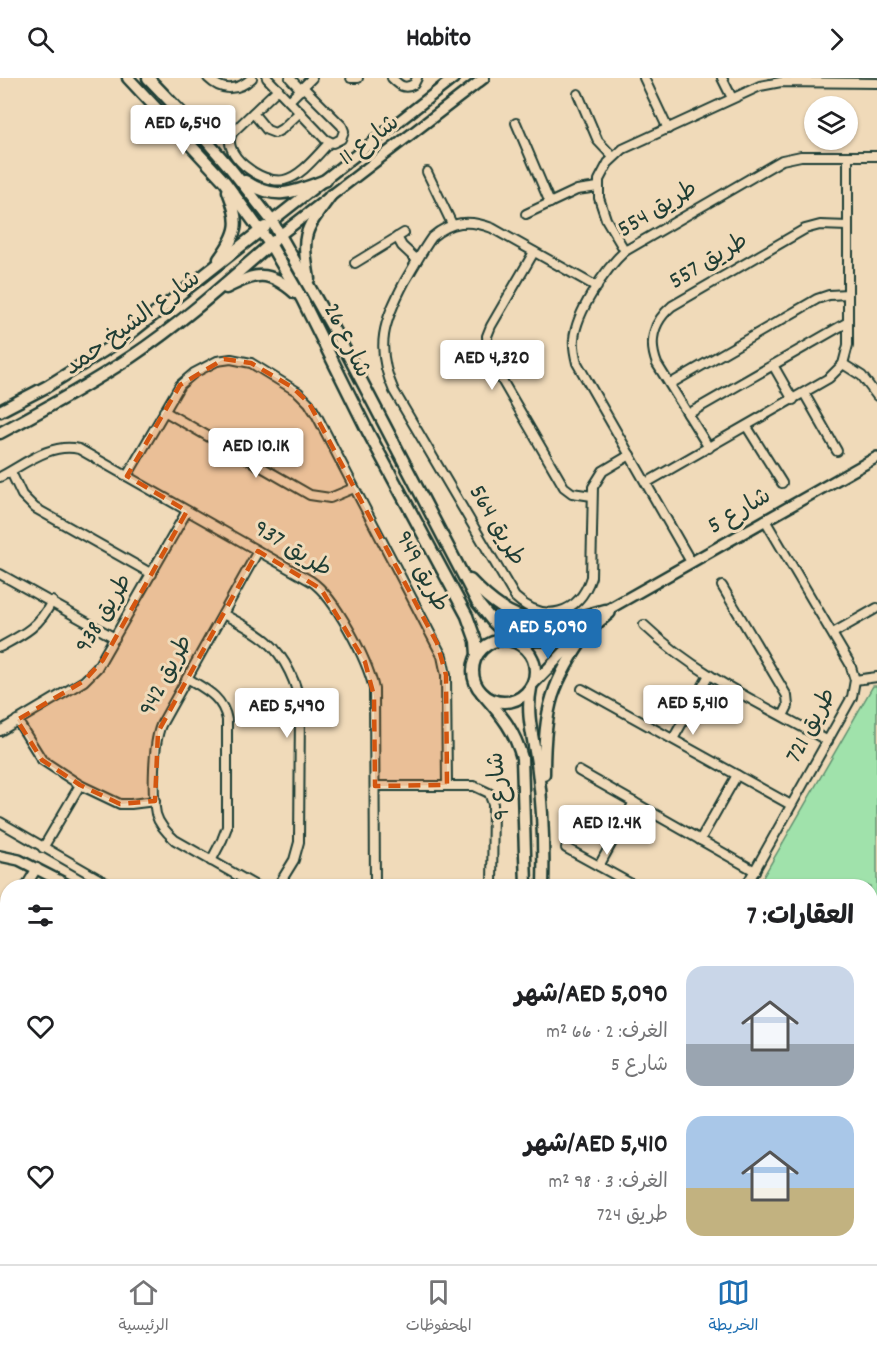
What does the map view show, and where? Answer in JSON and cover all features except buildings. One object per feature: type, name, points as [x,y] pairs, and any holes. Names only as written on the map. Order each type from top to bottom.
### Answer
[{"type":"main road","name":"شارع 26","points":[[128,78],[225,182],[270,244],[302,299],[368,432],[467,616],[476,641],[477,655]]},
{"type":"main road","name":"شارع 26","points":[[148,78],[237,176],[272,222],[311,288],[458,567],[485,612],[514,641]]},
{"type":"main road","points":[[237,176],[258,190],[274,194],[288,194],[326,180]]},
{"type":"main road","points":[[211,270],[232,241],[236,228],[236,211],[225,182]]},
{"type":"main road","points":[[311,288],[304,251],[306,234],[310,223],[331,195]]},
{"type":"main road","name":"شارع الشيخ حمد","points":[[0,411],[46,387],[114,345],[272,222]]},
{"type":"main road","name":"شارع الشيخ حمد","points":[[0,433],[87,386],[159,337],[212,295],[280,235]]},
{"type":"main road","points":[[212,295],[246,279],[264,276],[277,278],[302,299]]},
{"type":"main road","points":[[458,567],[481,592],[497,605],[524,619],[546,622],[571,620],[605,610]]},
{"type":"main road","points":[[542,816],[545,725],[549,705],[561,672],[590,629]]},
{"type":"main road","points":[[496,640],[514,641],[524,646],[531,654],[536,674],[532,686],[516,700],[507,703],[498,702],[482,693],[477,687],[473,671],[477,655],[496,640]]},
{"type":"main road","name":"شارع 9","points":[[532,686],[528,719],[536,750],[542,816],[543,879]]},
{"type":"main road","name":"شارع 9","points":[[482,693],[509,725],[522,758],[526,879]]},
{"type":"street","points":[[208,78],[221,87],[231,89],[238,88],[252,78]]},
{"type":"street","points":[[267,78],[330,142]]},
{"type":"street","points":[[278,89],[231,135],[230,146],[254,173],[264,179],[282,181],[293,177],[330,142],[337,142],[344,135],[342,126],[290,78]]},
{"type":"street","points":[[289,101],[312,78]]},
{"type":"street","points":[[351,78],[358,78]]},
{"type":"street","points":[[392,78],[405,88],[414,84],[417,78]]},
{"type":"street","name":"شارع 11","points":[[272,222],[454,78]]},
{"type":"street","name":"شارع 11","points":[[280,235],[484,78]]},
{"type":"street","points":[[644,78],[668,129]]},
{"type":"street","points":[[722,78],[732,98]]},
{"type":"street","points":[[625,251],[601,209],[598,187],[602,174],[613,158],[623,149],[732,98],[760,86],[782,80],[848,80],[877,83]]},
{"type":"street","points":[[578,94],[598,141],[613,158]]},
{"type":"street","points":[[253,113],[267,130],[275,133],[300,112]]},
{"type":"street","points":[[516,123],[549,203]]},
{"type":"street","name":"طريق 554","points":[[691,562],[582,373],[574,352],[576,329],[597,287],[613,263],[625,251],[782,160],[801,156],[877,156]]},
{"type":"street","points":[[646,483],[793,400],[829,378],[843,364],[848,345],[848,156]]},
{"type":"street","points":[[426,172],[452,224],[466,221],[479,223],[597,287]]},
{"type":"street","points":[[526,214],[584,188],[598,187]]},
{"type":"street","name":"طريق 564","points":[[452,224],[441,229],[432,237],[417,260],[386,320],[382,349],[388,377],[515,597],[524,605],[535,611],[547,613],[571,607],[580,599],[591,577],[592,496],[597,478],[603,471],[630,455]]},
{"type":"street","name":"طريق 557","points":[[709,448],[657,364],[652,346],[655,327],[665,312],[805,229],[819,225],[848,226]]},
{"type":"street","points":[[356,263],[401,235],[402,246],[417,260]]},
{"type":"street","points":[[534,252],[490,326],[486,346],[488,356],[564,487],[572,493],[592,496]]},
{"type":"street","points":[[670,384],[817,299],[829,295],[848,294]]},
{"type":"street","points":[[688,414],[848,322]]},
{"type":"street","name":"طريق 949","points":[[127,476],[180,385],[194,373],[217,361],[238,359],[251,363],[292,387],[309,403],[442,656],[446,675],[447,785]]},
{"type":"street","points":[[843,364],[862,376],[877,396]]},
{"type":"street","points":[[773,365],[793,400]]},
{"type":"street","points":[[804,393],[837,451]]},
{"type":"street","points":[[164,411],[310,495],[330,498],[354,488]]},
{"type":"street","points":[[747,427],[782,483]]},
{"type":"street","name":"طريق 937","points":[[0,477],[54,449],[69,447],[83,451],[321,589],[334,605],[365,662],[374,696],[375,879]]},
{"type":"street","name":"شارع 5","points":[[532,686],[560,656],[624,602],[765,519],[877,457]]},
{"type":"street","name":"طريق 938","points":[[11,472],[22,495],[35,508],[152,574]]},
{"type":"street","name":"طريق 938","points":[[0,730],[91,675],[103,660],[188,511]]},
{"type":"street","name":"طريق 721","points":[[750,879],[852,697],[855,680],[850,664],[833,633],[765,519]]},
{"type":"street","name":"طريق 942","points":[[243,879],[170,836],[159,820],[155,801],[155,746],[158,732],[258,551]]},
{"type":"street","points":[[0,573],[115,638]]},
{"type":"street","points":[[722,586],[787,696],[788,706],[783,716]]},
{"type":"street","points":[[0,647],[36,626],[52,602]]},
{"type":"street","name":"شارع 5","points":[[514,641],[554,639],[605,610],[624,602]]},
{"type":"street","points":[[833,633],[877,608]]},
{"type":"street","points":[[223,614],[261,636],[271,645],[294,681],[298,694],[300,708],[299,843],[294,860],[282,879]]},
{"type":"street","points":[[644,625],[668,647],[710,675],[828,741]]},
{"type":"street","points":[[673,740],[710,675]]},
{"type":"street","points":[[855,680],[877,677]]},
{"type":"street","points":[[187,678],[217,698],[224,708],[226,720],[227,827],[211,861]]},
{"type":"street","points":[[582,689],[792,805]]},
{"type":"street","points":[[17,720],[42,760],[80,785],[120,804],[155,801]]},
{"type":"street","points":[[579,771],[755,871]]},
{"type":"street","points":[[700,840],[737,775]]},
{"type":"street","points":[[42,848],[80,785]]},
{"type":"street","points":[[375,786],[474,786],[485,791],[494,804],[492,879]]},
{"type":"street","points":[[599,866],[634,802]]},
{"type":"street","points":[[0,822],[98,879]]},
{"type":"street","points":[[566,848],[622,879]]},
{"type":"street","points":[[0,856],[19,860],[57,879]]},
{"type":"street","points":[[30,879],[37,868]]},
{"type":"highlighted area","points":[[224,359],[251,363],[292,387],[309,403],[437,643],[446,675],[447,785],[375,786],[374,696],[365,662],[321,589],[258,551],[158,732],[155,801],[120,804],[80,785],[42,760],[17,720],[84,681],[103,660],[187,511],[127,476],[180,385]]},
{"type":"green space","points":[[873,686],[877,686],[877,879],[762,879]]}]
